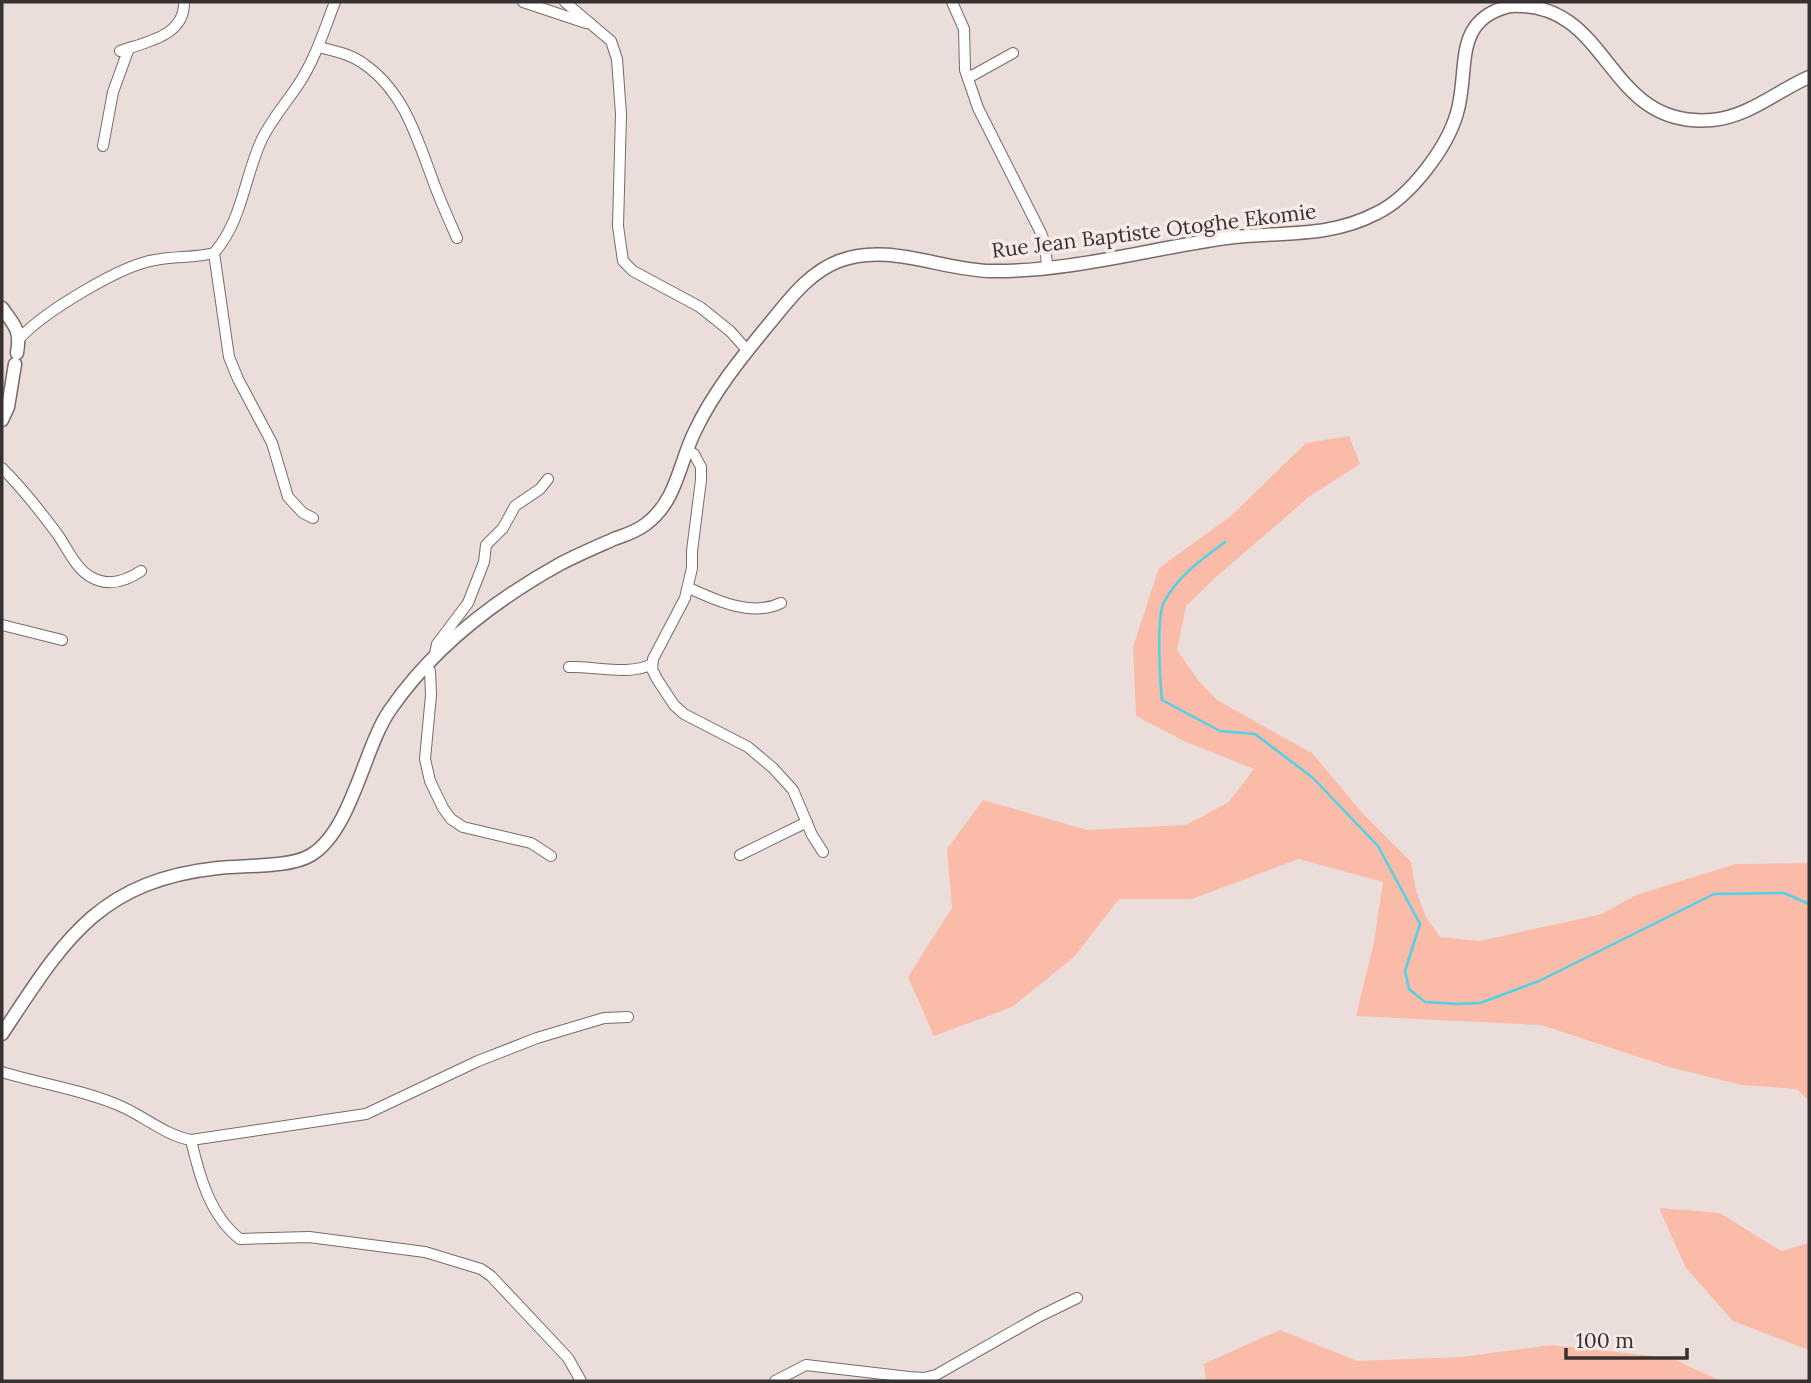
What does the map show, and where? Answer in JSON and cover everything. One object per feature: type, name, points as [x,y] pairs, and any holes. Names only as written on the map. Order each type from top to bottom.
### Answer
[{"type":"street","points":[[103,146],[113,92],[125,49],[157,38],[176,27],[183,19],[184,2]]},
{"type":"street","points":[[313,518],[303,513],[288,497],[277,468],[272,443],[245,397],[233,368],[229,357],[215,253],[238,214],[264,135],[298,85],[319,47],[335,2]]},
{"type":"street","points":[[523,2],[595,27]]},
{"type":"street","points":[[565,2],[611,41],[619,72],[621,126],[618,226],[623,261],[633,271],[700,307],[747,349]]},
{"type":"street","points":[[952,2],[964,29],[968,78],[978,108],[1040,230],[1045,243],[1048,267]]},
{"type":"street","name":"Rue Jean Baptiste Otoghe Ekomie","points":[[2,1034],[69,937],[111,901],[171,876],[206,869],[295,861],[312,855],[334,830],[356,788],[384,720],[435,654],[487,612],[557,566],[635,531],[650,521],[671,493],[694,433],[717,391],[747,349],[812,276],[840,261],[871,254],[979,270],[1048,267],[1235,237],[1312,234],[1335,230],[1372,216],[1388,208],[1420,177],[1449,133],[1457,115],[1464,55],[1470,36],[1480,20],[1513,5],[1536,3],[1556,7],[1577,19],[1642,99],[1663,114],[1690,120],[1717,120],[1740,114],[1809,78]]},
{"type":"street","points":[[319,47],[349,55],[363,62],[397,98],[417,133],[433,181],[457,238]]},
{"type":"street","points":[[968,78],[1013,53]]},
{"type":"street","points":[[20,338],[53,311],[110,276],[134,265],[156,259],[187,258],[215,253]]},
{"type":"street","points":[[2,308],[17,328],[20,338],[8,407],[2,419]]},
{"type":"street","points":[[687,450],[698,460],[702,480],[689,588],[652,664],[657,680],[667,696],[684,714],[748,747],[773,768],[793,790],[812,835],[823,852]]},
{"type":"street","points":[[2,468],[57,534],[86,574],[103,582],[116,582],[130,579],[141,571]]},
{"type":"street","points":[[435,654],[437,644],[468,603],[484,562],[486,545],[503,528],[515,506],[548,479]]},
{"type":"street","points":[[689,588],[726,602],[759,610],[781,603]]},
{"type":"street","points":[[2,625],[62,640]]},
{"type":"street","points":[[569,667],[636,670],[652,664]]},
{"type":"street","points":[[420,674],[430,671],[431,695],[425,759],[430,780],[443,808],[463,827],[531,843],[551,856]]},
{"type":"street","points":[[740,855],[807,822]]},
{"type":"street","points":[[2,1072],[81,1091],[118,1105],[173,1134],[191,1140],[366,1114],[478,1061],[537,1038],[604,1018],[628,1017]]},
{"type":"street","points":[[191,1140],[212,1206],[240,1239],[309,1237],[444,1256],[481,1269],[491,1276],[568,1358],[581,1381]]},
{"type":"street","points":[[775,1381],[806,1365],[924,1378],[954,1366],[1038,1317],[1077,1298]]},
{"type":"shaded area","points":[[1349,436],[1360,464],[1310,496],[1186,606],[1177,650],[1198,680],[1217,700],[1313,754],[1363,814],[1411,862],[1416,891],[1426,917],[1440,937],[1480,941],[1602,914],[1636,895],[1736,864],[1809,863],[1809,1101],[1797,1089],[1742,1085],[1669,1067],[1541,1025],[1356,1016],[1374,942],[1383,882],[1299,859],[1192,899],[1119,899],[1074,957],[1012,1007],[934,1036],[908,977],[952,908],[947,849],[983,800],[1087,830],[1186,825],[1229,802],[1254,769],[1186,742],[1136,716],[1133,647],[1159,568],[1231,516],[1306,443]]},
{"type":"shaded area","points":[[1659,1208],[1720,1213],[1781,1251],[1809,1243],[1809,1350],[1733,1321],[1686,1268]]},
{"type":"shaded area","points":[[1280,1330],[1357,1361],[1462,1357],[1551,1345],[1671,1358],[1721,1381],[1206,1381],[1204,1364]]},
{"type":"waterway","points":[[1225,542],[1183,576],[1164,602],[1159,635],[1162,700],[1220,731],[1255,734],[1313,778],[1378,846],[1420,924],[1405,971],[1409,989],[1425,1002],[1480,1003],[1539,981],[1714,894],[1784,893],[1809,904]]}]
